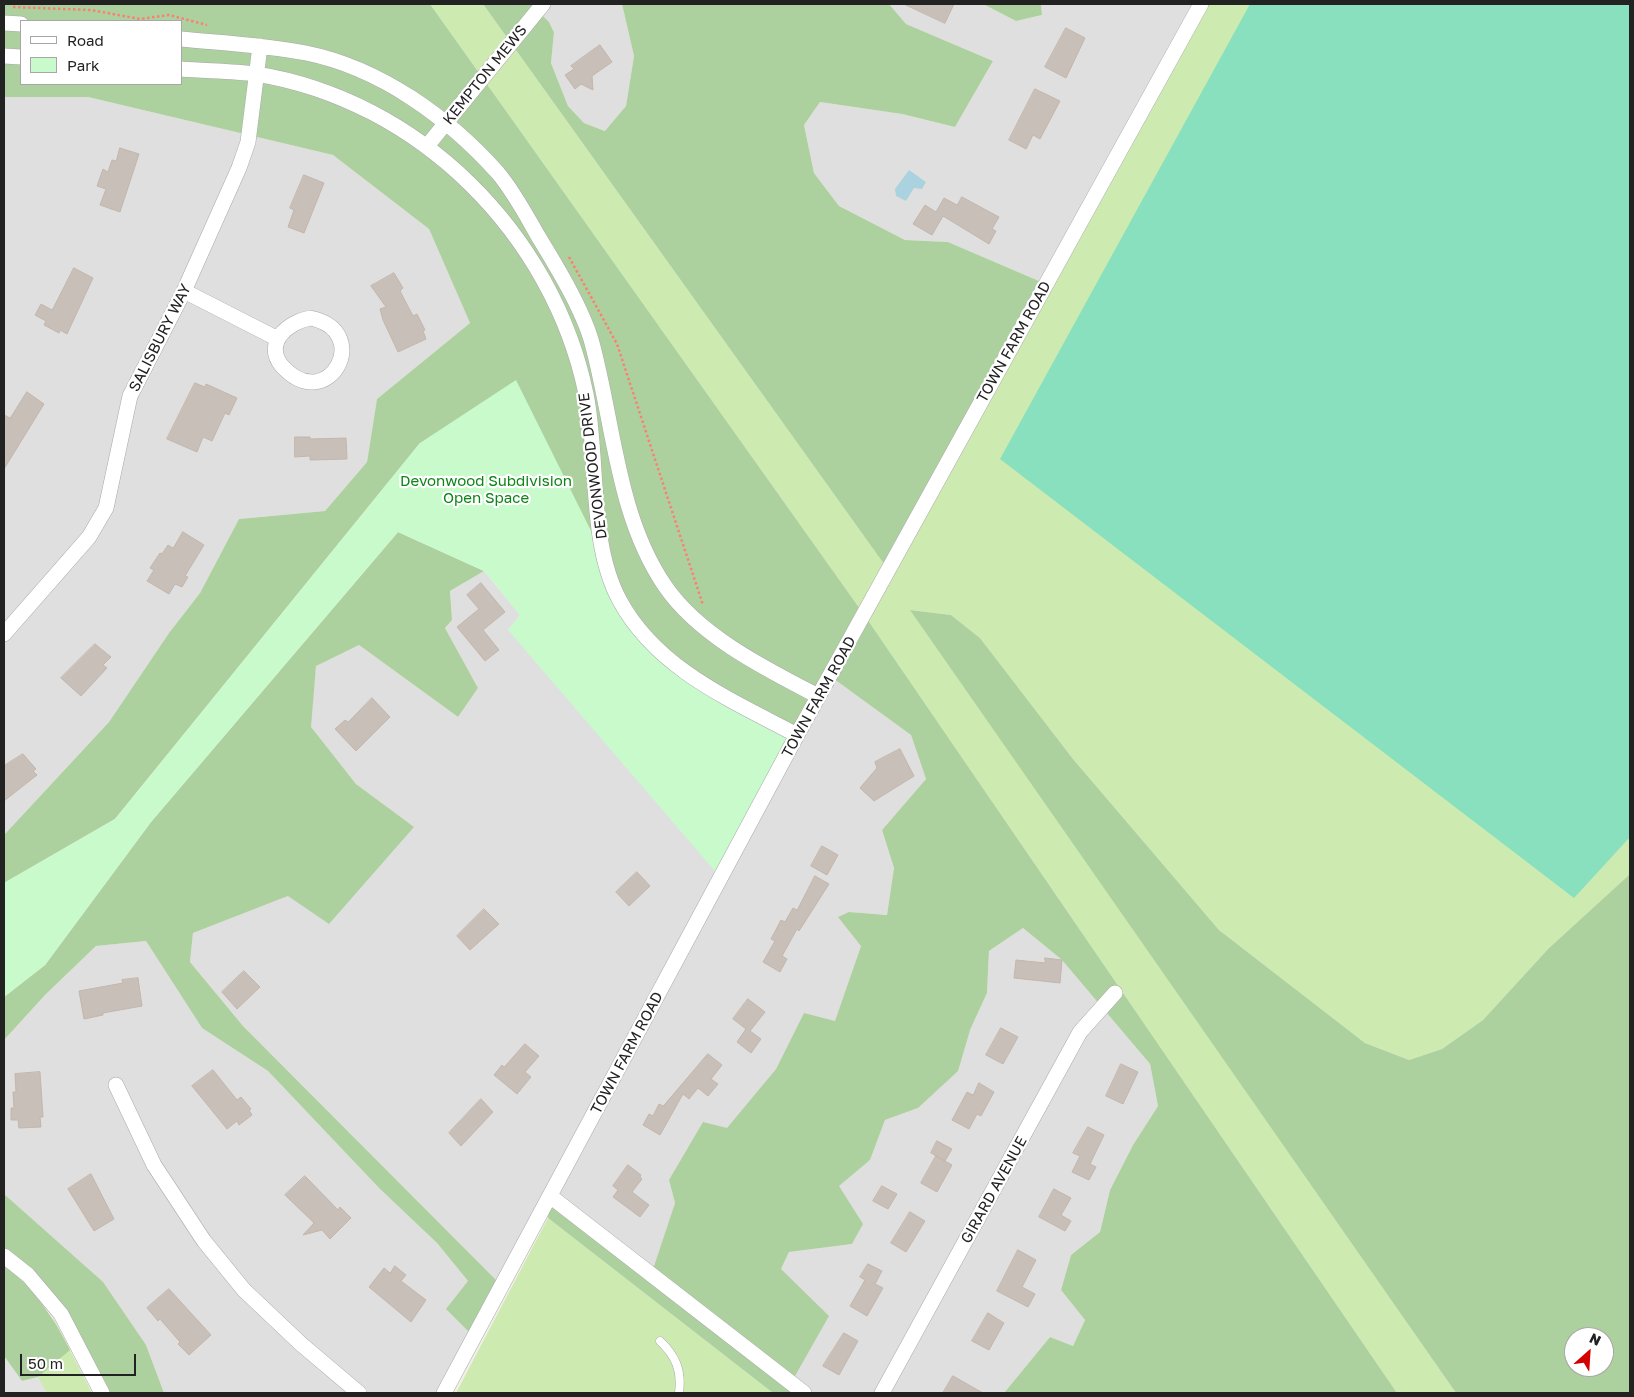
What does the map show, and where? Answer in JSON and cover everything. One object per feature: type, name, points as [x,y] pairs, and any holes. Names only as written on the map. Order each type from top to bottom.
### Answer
[{"type":"street","name":"KEMPTON MEWS","points":[[427,146],[543,4]]},
{"type":"street","name":"TOWN FARM ROAD","points":[[444,1393],[818,696],[865,616],[1201,4]]},
{"type":"street","points":[[4,23],[20,24]]},
{"type":"street","name":"DEVONWOOD DRIVE","points":[[182,39],[260,46],[308,54],[352,67],[402,91],[446,123],[498,174],[549,254],[572,297],[592,341],[631,513],[642,546],[666,588],[704,628],[761,666],[818,696]]},
{"type":"street","name":"SALISBURY WAY","points":[[4,634],[90,537],[106,508],[130,396],[184,291],[240,168],[248,142],[260,46]]},
{"type":"street","points":[[4,56],[20,57]]},
{"type":"street","name":"DEVONWOOD DRIVE","points":[[182,69],[257,74],[313,89],[351,104],[427,146],[469,182],[504,220],[535,263],[558,307],[586,393],[592,437],[596,504],[604,550],[620,600],[657,650],[684,673],[797,735]]},
{"type":"street","points":[[184,291],[278,339]]},
{"type":"street","points":[[310,318],[322,321],[337,333],[342,344],[340,363],[327,379],[305,382],[287,371],[280,363],[275,351],[278,339],[288,326],[298,320],[310,318]]},
{"type":"street","name":"GIRARD AVENUE","points":[[882,1393],[1080,1032],[1115,993]]},
{"type":"street","points":[[116,1086],[154,1165],[204,1241],[244,1290],[301,1344],[358,1393]]},
{"type":"street","points":[[550,1196],[804,1393]]},
{"type":"street","points":[[4,1256],[28,1275],[61,1314],[102,1393]]},
{"type":"lane","points":[[660,1341],[672,1353],[681,1379],[679,1393]]},
{"type":"path","points":[[12,7],[91,10],[140,19],[169,15],[197,21],[215,28]]},
{"type":"path","points":[[568,255],[618,344],[706,610]]},
{"type":"shaded area","points":[[531,4],[622,4],[634,56],[626,106],[606,131],[584,123],[568,106],[551,63],[554,31],[549,22]]},
{"type":"shaded area","points":[[889,4],[983,4],[1016,21],[1042,15],[1041,4],[1201,4],[1046,284],[948,242],[905,240],[839,206],[814,173],[804,125],[820,102],[902,114],[955,127],[993,61],[906,24]]},
{"type":"shaded area","points":[[4,97],[88,97],[333,155],[429,229],[470,323],[377,399],[367,462],[325,511],[239,519],[200,593],[169,633],[109,722],[4,835]]},
{"type":"shaded area","points":[[484,571],[520,615],[508,630],[830,675],[911,735],[926,779],[882,830],[894,868],[887,915],[849,912],[861,946],[835,1022],[804,1014],[776,1069],[727,1129],[669,1180],[675,1203],[651,1275],[550,1197],[502,1286],[243,1026],[190,962],[193,933],[288,896],[414,828],[356,784],[310,727],[316,665],[359,645],[458,717],[478,688],[445,628],[452,620],[450,591]]},
{"type":"shaded area","points":[[1023,928],[1062,960],[1150,1064],[1158,1106],[1133,1145],[1110,1190],[1100,1232],[1071,1255],[1061,1290],[1085,1320],[1073,1346],[1050,1337],[1004,1393],[804,1393],[791,1383],[781,1269],[789,1252],[852,1244],[862,1224],[838,1186],[870,1160],[885,1120],[918,1108],[970,1030],[987,993],[989,951]]},
{"type":"shaded area","points":[[146,941],[202,1028],[268,1071],[379,1188],[437,1243],[468,1281],[474,1337],[444,1393],[164,1393],[146,1345],[39,1226],[4,1194],[4,1040],[45,995],[96,946]]},
{"type":"shaded area","points":[[4,1356],[22,1381],[38,1377],[47,1393],[4,1393]]},
{"type":"green space","points":[[4,4],[430,4],[865,616],[1397,1393],[1004,1393],[1050,1337],[1073,1346],[1085,1320],[1061,1290],[1071,1255],[1100,1232],[1110,1190],[1133,1145],[1158,1106],[1150,1064],[1062,960],[1023,928],[989,951],[987,993],[970,1030],[958,1071],[918,1108],[885,1120],[870,1160],[839,1186],[863,1224],[852,1244],[789,1252],[781,1269],[829,1316],[791,1383],[804,1393],[773,1393],[548,1218],[550,1196],[651,1275],[675,1203],[669,1180],[703,1122],[727,1128],[776,1069],[804,1013],[835,1021],[861,946],[838,917],[849,912],[887,915],[894,868],[882,830],[926,779],[911,735],[830,676],[797,735],[713,691],[420,443],[115,819],[4,883],[4,835],[109,722],[169,633],[200,593],[239,519],[325,511],[367,462],[377,399],[470,323],[429,229],[333,155],[88,97],[4,97]]},
{"type":"green space","points":[[430,4],[483,4],[889,571],[1201,4],[1630,4],[1630,874],[1548,949],[1483,1020],[1442,1049],[1409,1060],[1365,1043],[1219,930],[1073,759],[980,638],[951,615],[911,610],[1456,1393],[1397,1393],[865,616]]},
{"type":"green space","points":[[483,4],[531,4],[549,22],[554,32],[551,63],[568,106],[584,123],[605,131],[626,106],[634,56],[622,4],[889,4],[906,24],[993,61],[955,127],[902,114],[820,102],[804,125],[814,173],[839,206],[905,240],[948,242],[1046,284],[889,571]]},
{"type":"green space","points":[[983,4],[1041,4],[1042,15],[1016,21]]},
{"type":"green space","points":[[1250,4],[1630,4],[1630,837],[1574,898],[1000,459]]},
{"type":"green space","name":"Devonwood Subdivision Open Space","points":[[516,380],[605,559],[619,600],[657,650],[797,735],[720,877],[508,630],[520,615],[484,571],[398,532],[151,822],[45,965],[4,997],[4,883],[115,819],[420,443]]},
{"type":"green space","points":[[398,532],[484,571],[450,591],[452,620],[445,628],[478,688],[458,717],[359,645],[316,666],[311,727],[356,784],[414,827],[329,924],[288,896],[193,933],[190,962],[243,1026],[502,1286],[474,1337],[446,1309],[468,1281],[437,1243],[379,1188],[268,1071],[202,1028],[146,941],[96,946],[45,995],[4,1040],[4,997],[45,965],[151,822]]},
{"type":"green space","points":[[910,610],[951,615],[980,638],[1073,759],[1219,930],[1365,1043],[1409,1060],[1442,1049],[1483,1020],[1548,949],[1630,874],[1630,1393],[1456,1393]]},
{"type":"green space","points":[[4,1194],[103,1282],[146,1345],[164,1393],[102,1393],[61,1314],[4,1256]]},
{"type":"green space","points":[[548,1218],[773,1393],[456,1393]]},
{"type":"green space","points":[[4,1265],[55,1321],[92,1393],[4,1393]]},
{"type":"green space","points":[[4,1265],[34,1293],[57,1326],[70,1350],[38,1377],[22,1381],[4,1356]]},
{"type":"water","points":[[909,170],[926,182],[922,189],[914,188],[906,201],[896,196],[895,189]]},
{"type":"building","points":[[904,4],[954,4],[945,23]]},
{"type":"building","points":[[1066,28],[1085,38],[1066,78],[1045,67]]},
{"type":"building","points":[[600,45],[612,62],[592,76],[593,90],[581,84],[575,89],[565,75],[574,69],[571,66]]},
{"type":"building","points":[[1035,89],[1060,101],[1040,139],[1033,135],[1026,149],[1009,140]]},
{"type":"building","points":[[120,148],[139,154],[120,212],[100,205],[106,189],[97,186],[103,169],[108,172],[112,160],[116,161]]},
{"type":"building","points":[[304,175],[324,183],[304,233],[288,227],[294,210],[290,208]]},
{"type":"building","points":[[962,197],[999,217],[992,229],[996,231],[989,244],[943,216],[932,235],[913,224],[925,205],[936,212],[944,198],[957,205]]},
{"type":"building","points":[[74,268],[93,278],[67,334],[60,330],[59,333],[44,325],[46,321],[35,315],[41,304],[52,310]]},
{"type":"building","points":[[394,273],[403,288],[400,291],[413,316],[417,314],[425,330],[423,331],[426,339],[398,352],[380,309],[386,307],[371,286]]},
{"type":"building","points":[[195,383],[205,387],[206,384],[237,398],[229,415],[225,413],[212,441],[203,437],[197,452],[167,439]]},
{"type":"building","points":[[27,392],[44,404],[4,469],[4,415],[10,418]]},
{"type":"building","points":[[295,437],[310,437],[310,439],[346,438],[347,459],[310,460],[310,456],[295,457]]},
{"type":"building","points":[[183,532],[204,545],[185,576],[188,577],[182,587],[175,584],[169,594],[147,581],[154,570],[150,568],[160,553],[162,554],[168,545],[173,548]]},
{"type":"building","points":[[481,583],[505,612],[483,630],[499,650],[485,661],[457,627],[479,609],[467,595]]},
{"type":"building","points":[[95,644],[111,657],[103,665],[107,668],[81,696],[61,678]]},
{"type":"building","points":[[372,698],[390,717],[356,751],[335,729],[345,720],[348,722]]},
{"type":"building","points":[[900,749],[914,776],[874,801],[860,788],[877,768],[875,762]]},
{"type":"building","points":[[23,754],[36,769],[33,771],[37,775],[4,801],[4,766]]},
{"type":"building","points":[[822,846],[838,855],[827,875],[811,866]]},
{"type":"building","points":[[637,872],[650,886],[629,906],[616,892]]},
{"type":"building","points":[[815,876],[829,884],[799,931],[797,929],[782,956],[787,959],[780,972],[763,962],[775,941],[771,939],[781,920],[785,922],[793,908],[797,910]]},
{"type":"building","points":[[484,909],[499,924],[470,950],[457,936]]},
{"type":"building","points":[[1045,958],[1062,960],[1060,983],[1014,978],[1016,960],[1045,963]]},
{"type":"building","points":[[244,971],[260,987],[237,1009],[222,992]]},
{"type":"building","points":[[138,978],[142,1006],[103,1013],[103,1015],[84,1019],[79,991],[123,983],[122,980]]},
{"type":"building","points":[[748,999],[765,1012],[750,1031],[761,1039],[751,1053],[737,1042],[746,1029],[733,1019]]},
{"type":"building","points":[[1001,1028],[1018,1037],[1003,1064],[986,1055]]},
{"type":"building","points":[[525,1044],[539,1056],[525,1072],[531,1077],[517,1094],[494,1075]]},
{"type":"building","points":[[708,1054],[722,1065],[711,1079],[718,1084],[708,1096],[698,1088],[689,1099],[683,1094],[660,1135],[643,1125],[649,1114],[653,1116],[659,1104],[663,1106]]},
{"type":"building","points":[[1121,1064],[1138,1072],[1123,1104],[1106,1096]]},
{"type":"building","points":[[213,1070],[237,1100],[241,1097],[251,1109],[249,1110],[252,1115],[239,1125],[237,1121],[227,1129],[192,1086]]},
{"type":"building","points":[[40,1072],[43,1117],[40,1117],[41,1127],[19,1128],[18,1120],[11,1120],[11,1108],[14,1108],[13,1092],[16,1092],[15,1074]]},
{"type":"building","points":[[979,1083],[994,1092],[981,1116],[977,1114],[969,1129],[952,1120],[967,1092],[973,1095]]},
{"type":"building","points":[[481,1099],[493,1112],[461,1146],[449,1133]]},
{"type":"building","points":[[1088,1127],[1104,1135],[1090,1164],[1096,1167],[1089,1180],[1072,1172],[1080,1156],[1073,1153]]},
{"type":"building","points":[[937,1141],[952,1149],[945,1161],[931,1153]]},
{"type":"building","points":[[936,1156],[952,1165],[937,1192],[921,1183]]},
{"type":"building","points":[[628,1165],[641,1175],[642,1179],[632,1192],[649,1205],[640,1217],[613,1197],[618,1190],[613,1186]]},
{"type":"building","points":[[91,1174],[114,1219],[94,1231],[68,1189]]},
{"type":"building","points":[[305,1176],[338,1210],[340,1207],[351,1218],[330,1239],[322,1230],[303,1235],[314,1223],[285,1195]]},
{"type":"building","points":[[882,1186],[897,1194],[888,1209],[873,1201]]},
{"type":"building","points":[[1054,1189],[1071,1198],[1061,1215],[1071,1221],[1065,1231],[1039,1217]]},
{"type":"building","points":[[910,1212],[925,1221],[906,1252],[891,1243]]},
{"type":"building","points":[[1018,1250],[1036,1260],[1022,1287],[1035,1294],[1028,1307],[997,1291]]},
{"type":"building","points":[[868,1264],[882,1271],[875,1284],[883,1288],[867,1316],[850,1306],[865,1280],[860,1277]]},
{"type":"building","points":[[395,1266],[406,1275],[401,1281],[426,1300],[411,1322],[369,1287],[384,1268],[390,1273]]},
{"type":"building","points":[[169,1289],[211,1335],[189,1355],[178,1344],[180,1342],[160,1319],[158,1321],[147,1308]]},
{"type":"building","points":[[988,1313],[1004,1323],[989,1350],[972,1341]]},
{"type":"building","points":[[844,1333],[858,1341],[839,1375],[823,1366]]},
{"type":"building","points":[[953,1376],[983,1393],[943,1393]]}]
